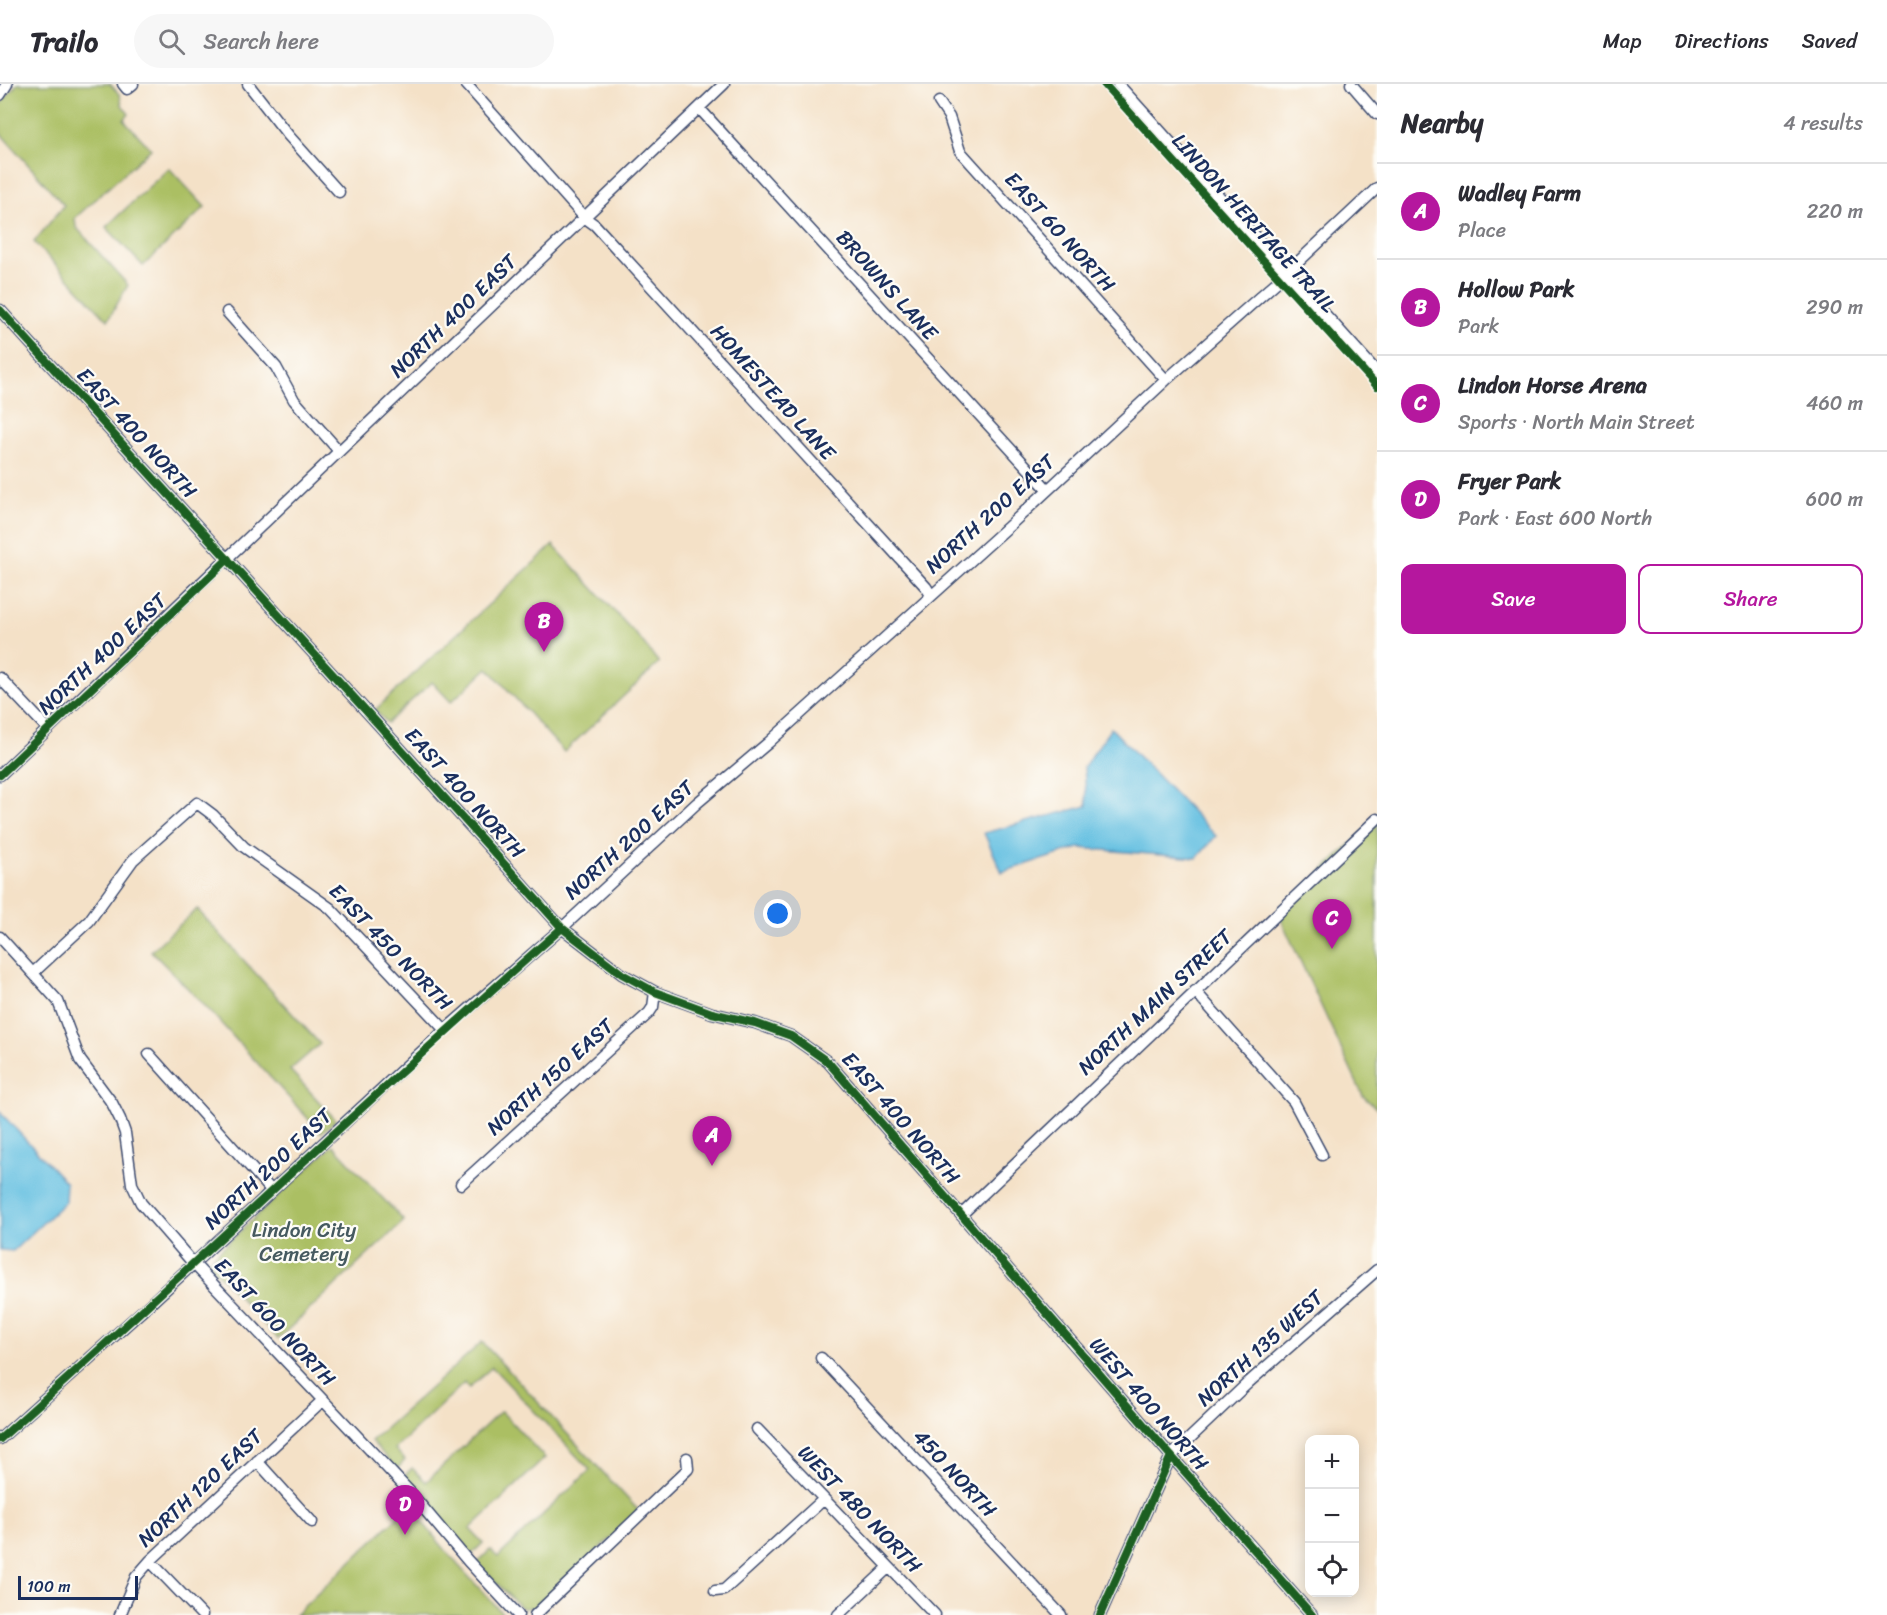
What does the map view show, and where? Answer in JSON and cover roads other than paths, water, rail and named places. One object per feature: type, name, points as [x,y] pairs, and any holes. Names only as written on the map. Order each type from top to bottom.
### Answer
[{"type":"street","points":[[248,84],[288,135],[339,192]]},
{"type":"street","name":"HOMESTEAD LANE","points":[[466,84],[584,218],[603,234],[918,578],[931,595]]},
{"type":"street","name":"NORTH 400 EAST","points":[[0,775],[724,84]]},
{"type":"street","points":[[1118,84],[1377,372]]},
{"type":"street","points":[[1351,84],[1377,114]]},
{"type":"street","name":"EAST 60 NORTH","points":[[939,102],[949,117],[960,151],[1166,380]]},
{"type":"street","name":"BROWNS LANE","points":[[699,108],[1047,489]]},
{"type":"street","name":"NORTH 200 EAST","points":[[0,1439],[445,1030],[1008,527],[1377,188]]},
{"type":"street","name":"EAST 400 NORTH","points":[[0,310],[561,928],[622,974],[655,992],[712,1013],[755,1023],[791,1036],[828,1062],[961,1215]]},
{"type":"street","points":[[227,312],[276,367],[294,400],[339,451]]},
{"type":"street","points":[[0,678],[48,729]]},
{"type":"street","name":"EAST 450 NORTH","points":[[34,972],[89,921],[133,860],[197,802],[244,847],[330,908],[445,1030]]},
{"type":"street","name":"NORTH MAIN STREET","points":[[961,1215],[1377,819]]},
{"type":"street","name":"EAST 600 NORTH","points":[[0,937],[58,1001],[80,1060],[120,1119],[125,1133],[132,1184],[141,1203],[322,1401],[409,1491],[468,1561],[518,1615]]},
{"type":"street","name":"NORTH 150 EAST","points":[[461,1184],[649,1013],[653,1007],[655,992]]},
{"type":"street","points":[[1195,992],[1294,1102],[1322,1155]]},
{"type":"street","points":[[149,1054],[272,1191]]},
{"type":"street","name":"WEST 400 NORTH","points":[[961,1215],[1312,1615]]},
{"type":"street","name":"NORTH 135 WEST","points":[[1171,1456],[1249,1382],[1377,1270]]},
{"type":"street","name":"450 NORTH","points":[[821,1358],[1061,1615]]},
{"type":"street","name":"NORTH 120 EAST","points":[[120,1615],[136,1577],[150,1561],[322,1401]]},
{"type":"street","name":"WEST 480 NORTH","points":[[757,1429],[935,1615]]},
{"type":"street","points":[[1100,1615],[1171,1456]]},
{"type":"street","points":[[535,1615],[688,1469],[687,1458]]},
{"type":"street","points":[[257,1461],[312,1522]]},
{"type":"street","points":[[715,1591],[724,1590],[824,1499]]},
{"type":"street","points":[[150,1561],[202,1615]]},
{"type":"street","points":[[838,1615],[889,1567]]},
{"type":"water","points":[[1111,728],[1216,836],[1197,858],[1079,848],[1002,872],[984,833],[1087,806],[1084,767]]},
{"type":"water","points":[[0,1112],[66,1183],[65,1202],[13,1251],[0,1250]]},
{"type":"place","name":"Hollow Park","points":[[544,652]]},
{"type":"place","name":"Lindon Horse Arena","points":[[1332,949]]},
{"type":"place","name":"Wadley Farm","points":[[712,1166]]},
{"type":"place","name":"Fryer Park","points":[[405,1535]]},
{"type":"park label","name":"Lindon City Cemetery","points":[[304,1242]]}]
